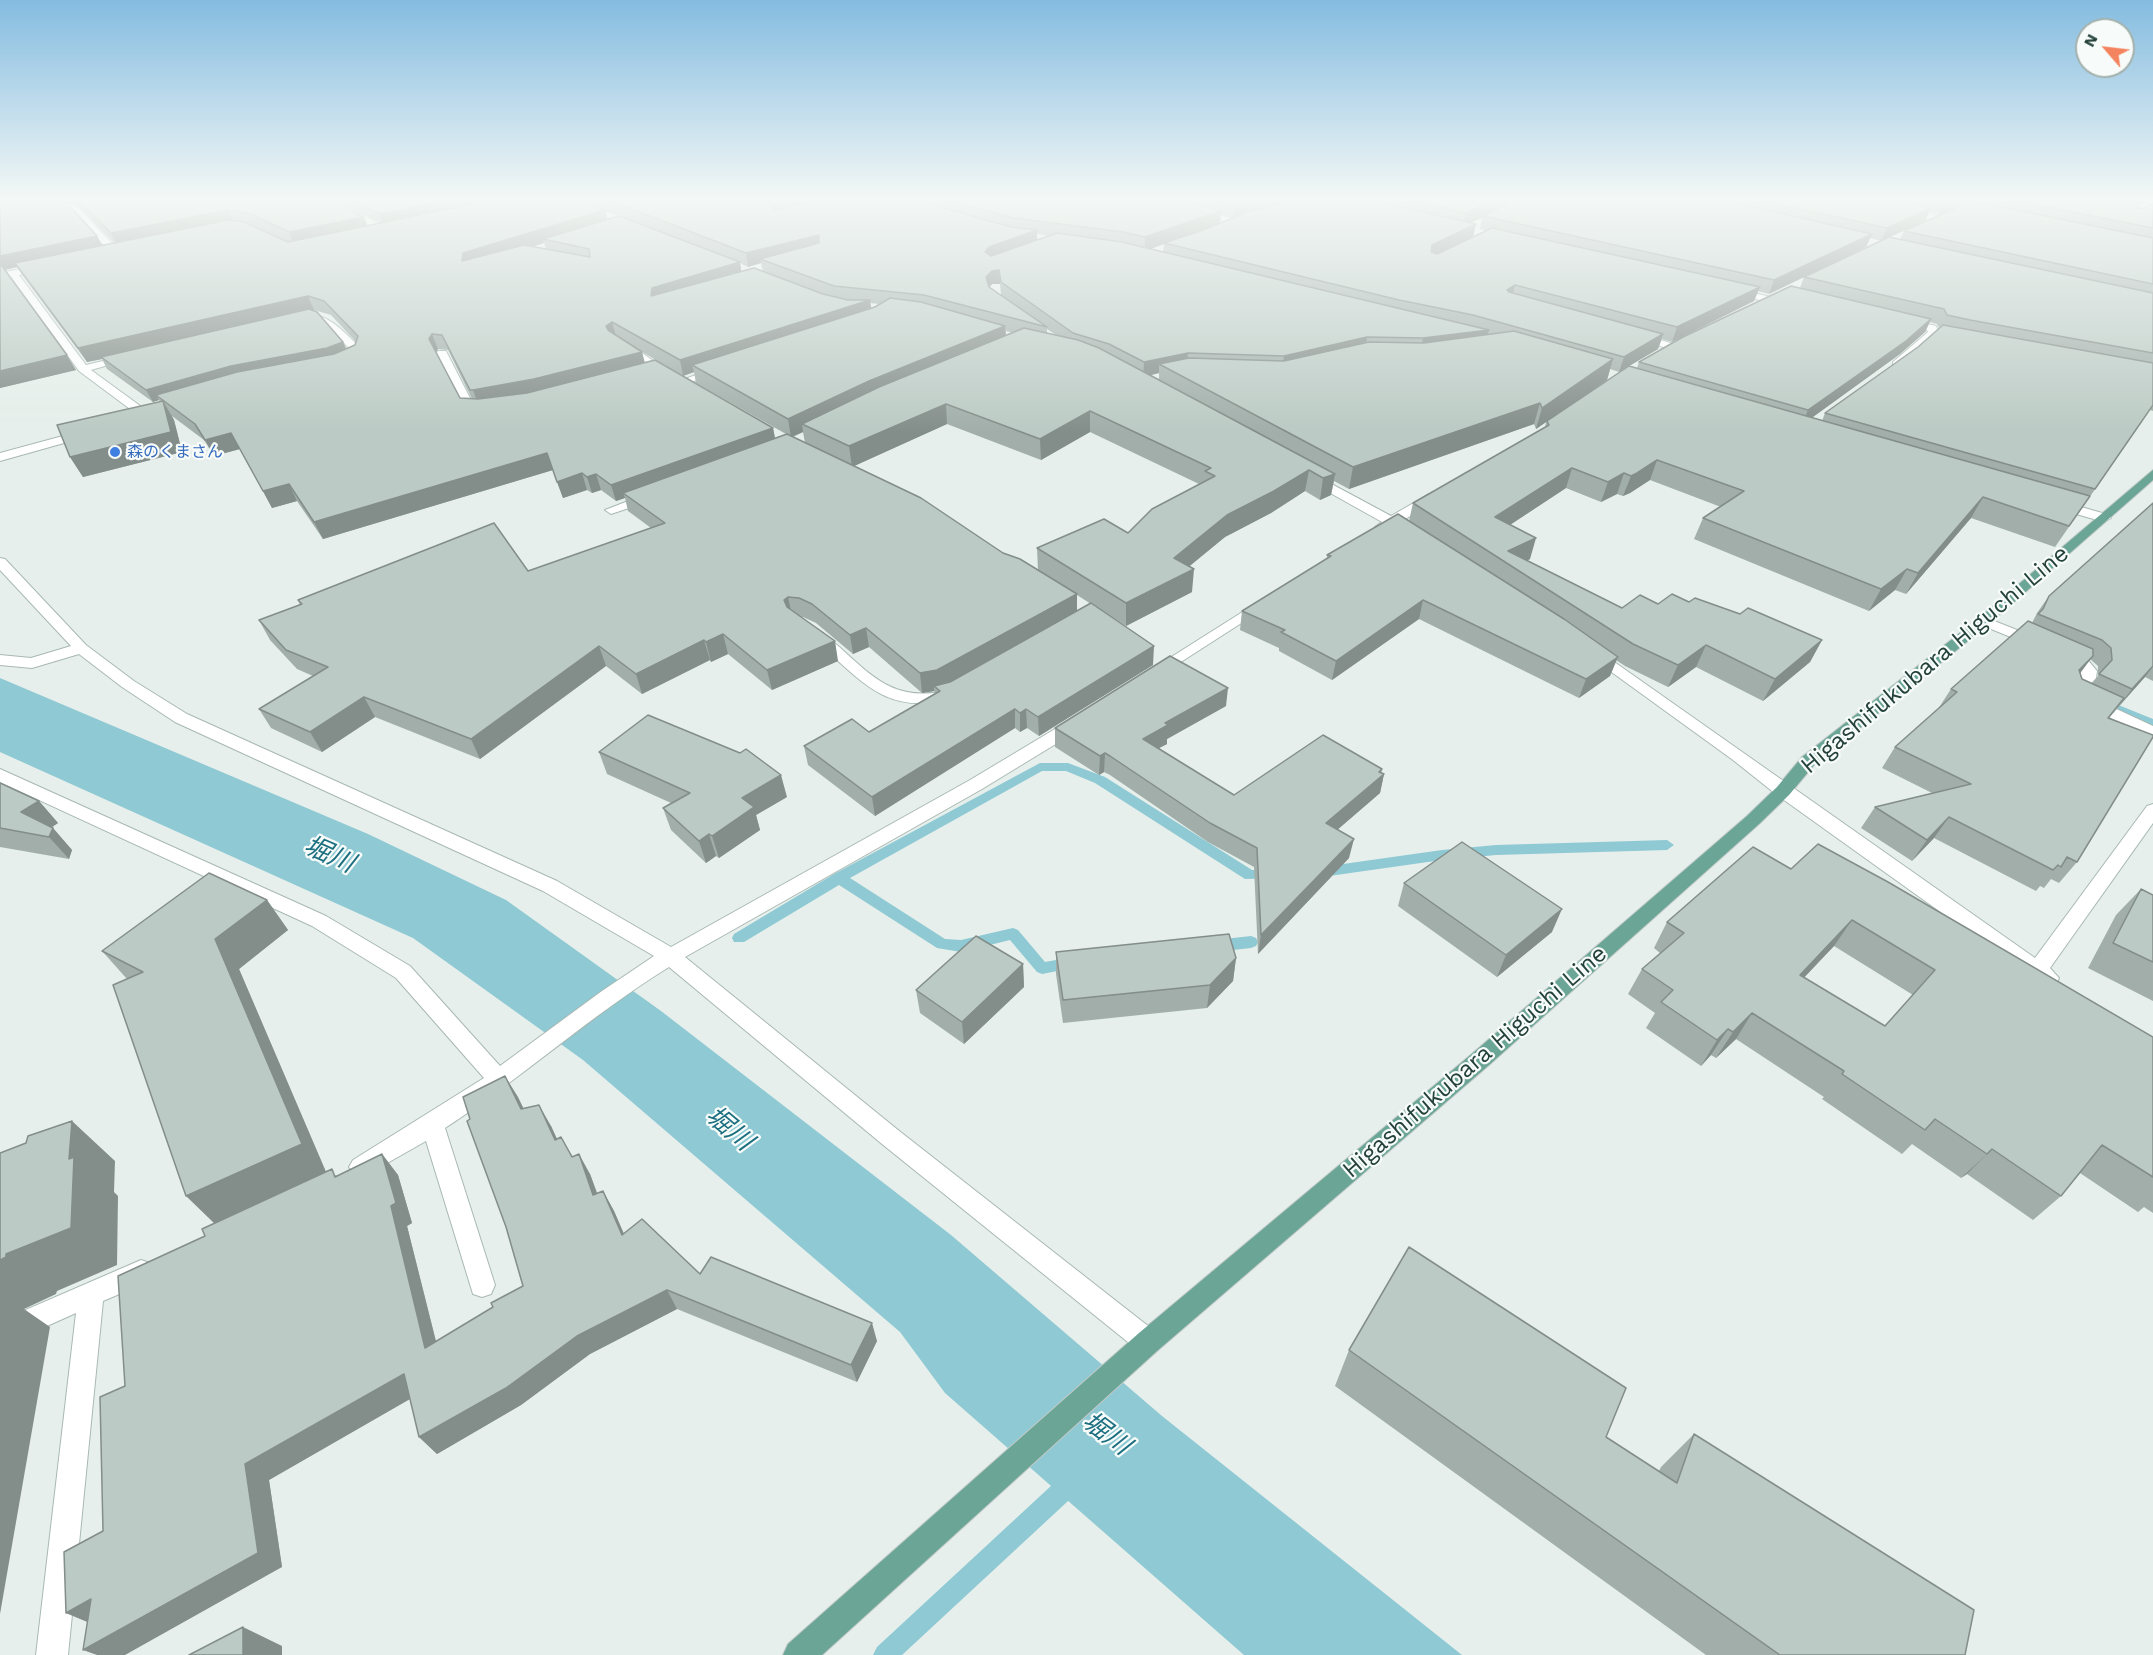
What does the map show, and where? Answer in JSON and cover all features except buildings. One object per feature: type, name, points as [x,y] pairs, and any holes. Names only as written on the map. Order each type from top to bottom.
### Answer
[{"type":"main road","name":"Higashifukubara Higuchi Line","points":[[799,1655],[1125,1362],[1481,1059],[1783,791],[1808,760],[1984,621],[2153,474]]},
{"type":"street","points":[[16,277],[83,369],[143,411],[135,418],[113,426]]},
{"type":"street","points":[[1722,289],[1775,298],[1752,309]]},
{"type":"street","points":[[291,319],[315,315],[326,319],[358,352],[356,356],[336,364]]},
{"type":"street","points":[[1897,319],[1932,328],[1933,333]]},
{"type":"street","points":[[1933,333],[1974,343]]},
{"type":"street","points":[[1887,371],[1933,333]]},
{"type":"street","points":[[1632,335],[1678,344],[1656,357]]},
{"type":"street","points":[[617,341],[686,385],[726,368]]},
{"type":"street","points":[[442,353],[470,409],[489,410]]},
{"type":"street","points":[[83,369],[140,356]]},
{"type":"street","points":[[641,372],[660,369]]},
{"type":"street","points":[[0,457],[93,431]]},
{"type":"street","points":[[1298,470],[1410,533]]},
{"type":"street","points":[[611,510],[662,492]]},
{"type":"street","points":[[1371,534],[1441,492]]},
{"type":"street","points":[[2049,502],[2104,518]]},
{"type":"street","points":[[0,562],[81,648],[128,684],[181,718],[550,885],[670,957],[899,1144],[1148,1342]]},
{"type":"street","points":[[1141,682],[1165,660],[1280,592]]},
{"type":"street","points":[[1984,621],[2082,662],[2088,668],[2088,678],[2074,692],[2075,696],[2153,732]]},
{"type":"street","points":[[805,627],[838,650],[886,694],[914,702],[930,701],[956,690]]},
{"type":"street","points":[[1585,647],[1739,756],[1783,791],[2065,988]]},
{"type":"street","points":[[0,660],[32,663],[81,648]]},
{"type":"street","points":[[342,1178],[433,1126],[505,1075],[565,1028],[670,957],[829,868],[1092,713]]},
{"type":"street","points":[[0,775],[319,921],[403,972],[505,1075]]},
{"type":"street","points":[[2037,970],[2151,818]]},
{"type":"street","points":[[433,1126],[482,1285]]},
{"type":"street","points":[[0,1334],[165,1262]]},
{"type":"street","points":[[52,1655],[91,1295]]},
{"type":"water","name":"堀川","points":[[0,678],[368,834],[506,900],[661,1011],[951,1235],[1162,1416],[1462,1655],[1244,1655],[945,1393],[900,1332],[583,1060],[413,938],[0,752]]},
{"type":"waterway","points":[[2101,702],[2153,724]]},
{"type":"waterway","points":[[839,878],[1040,767],[1068,767],[1100,780],[1250,875],[1273,874]]},
{"type":"waterway","points":[[1322,872],[1442,855],[1496,850],[1667,845]]},
{"type":"waterway","points":[[739,938],[839,878]]},
{"type":"waterway","points":[[839,878],[942,944],[961,946],[1013,934],[1042,968],[1073,963]]},
{"type":"waterway","points":[[1215,946],[1251,942]]},
{"type":"waterway","points":[[885,1655],[1073,1481]]},
{"type":"place","name":"森のくまさん","points":[[115,452]]}]
